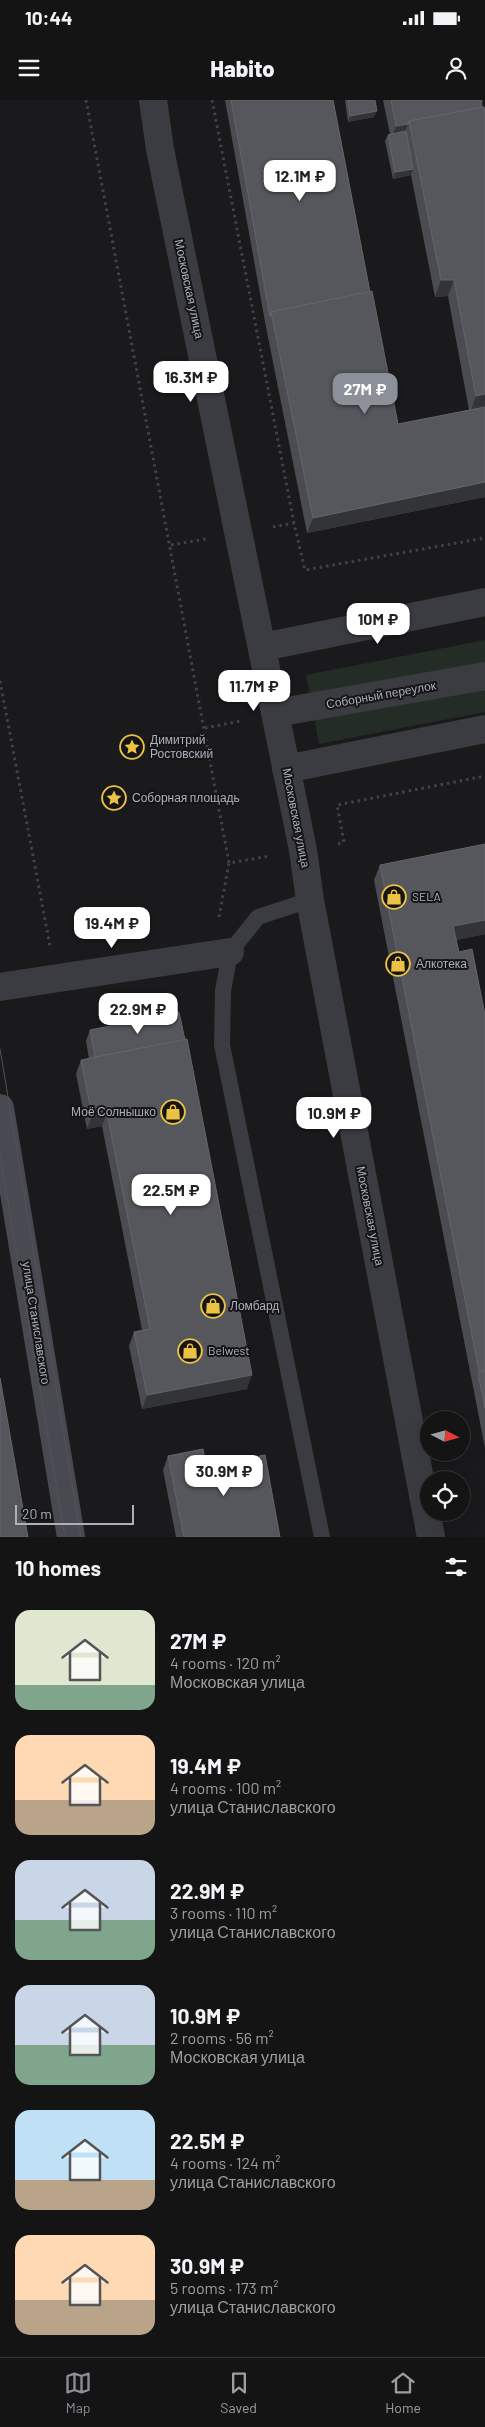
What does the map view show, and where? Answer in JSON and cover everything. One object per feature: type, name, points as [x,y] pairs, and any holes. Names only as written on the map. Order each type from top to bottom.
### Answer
[{"type":"street","name":"Московская улица","points":[[153,100],[162,159],[304,850],[310,900],[431,1537]]},
{"type":"street","points":[[263,647],[485,602]]},
{"type":"street","name":"Соборный переулок","points":[[276,713],[485,676]]},
{"type":"street","points":[[286,769],[485,729]]},
{"type":"street","points":[[0,988],[230,952]]},
{"type":"street","name":"улица Станиславского","points":[[0,1108],[71,1537]]},
{"type":"lane","points":[[310,900],[258,917],[230,952],[223,992],[222,1045],[322,1537]]},
{"type":"path","points":[[86,100],[171,544],[229,863],[218,922]]},
{"type":"path","points":[[212,100],[294,523],[305,570],[485,538]]},
{"type":"path","points":[[481,100],[484,114]]},
{"type":"path","points":[[171,544],[294,523]]},
{"type":"path","points":[[0,681],[50,950]]},
{"type":"path","points":[[229,863],[344,842],[337,805],[485,776]]},
{"type":"shaded area","points":[[485,640],[485,712],[319,744],[306,675]]},
{"type":"building","points":[[231,100],[333,100],[370,292],[271,312],[270,316]]},
{"type":"building","points":[[348,100],[375,100],[377,111],[350,116]]},
{"type":"building","points":[[391,100],[481,100],[482,107],[409,121],[408,124],[396,126]]},
{"type":"building","points":[[484,107],[485,394],[476,396],[454,280],[441,280],[409,121]]},
{"type":"building","points":[[406,131],[413,169],[395,172],[388,135]]},
{"type":"building","points":[[372,291],[398,424],[485,407],[485,482],[313,518],[271,312]]},
{"type":"building","points":[[485,844],[485,920],[453,926],[459,952],[472,949],[485,1015],[485,1370],[479,1371],[380,865]]},
{"type":"building","points":[[179,1012],[185,1040],[95,1057],[90,1030]]},
{"type":"building","points":[[187,1039],[252,1375],[147,1395],[134,1332],[150,1329],[107,1113],[92,1116],[81,1060]]},
{"type":"building","points":[[485,1371],[485,1408],[478,1373]]},
{"type":"building","points":[[0,1378],[28,1537],[0,1537]]},
{"type":"building","points":[[203,1449],[206,1466],[265,1455],[280,1537],[184,1537],[168,1456]]},
{"type":"tram line","points":[[0,1049],[81,1537]]},
{"type":"tram line","points":[[0,1154],[65,1537]]},
{"type":"place","name":"Димитрий Ростовский","points":[[132,747]]},
{"type":"place","name":"Соборная площадь","points":[[114,798]]},
{"type":"place","name":"SELA","points":[[394,897]]},
{"type":"place","name":"Алкотека","points":[[398,964]]},
{"type":"place","name":"Моё Солнышко","points":[[173,1112]]},
{"type":"place","name":"Ломбард","points":[[213,1306]]},
{"type":"place","name":"Belwest","points":[[190,1351]]}]
